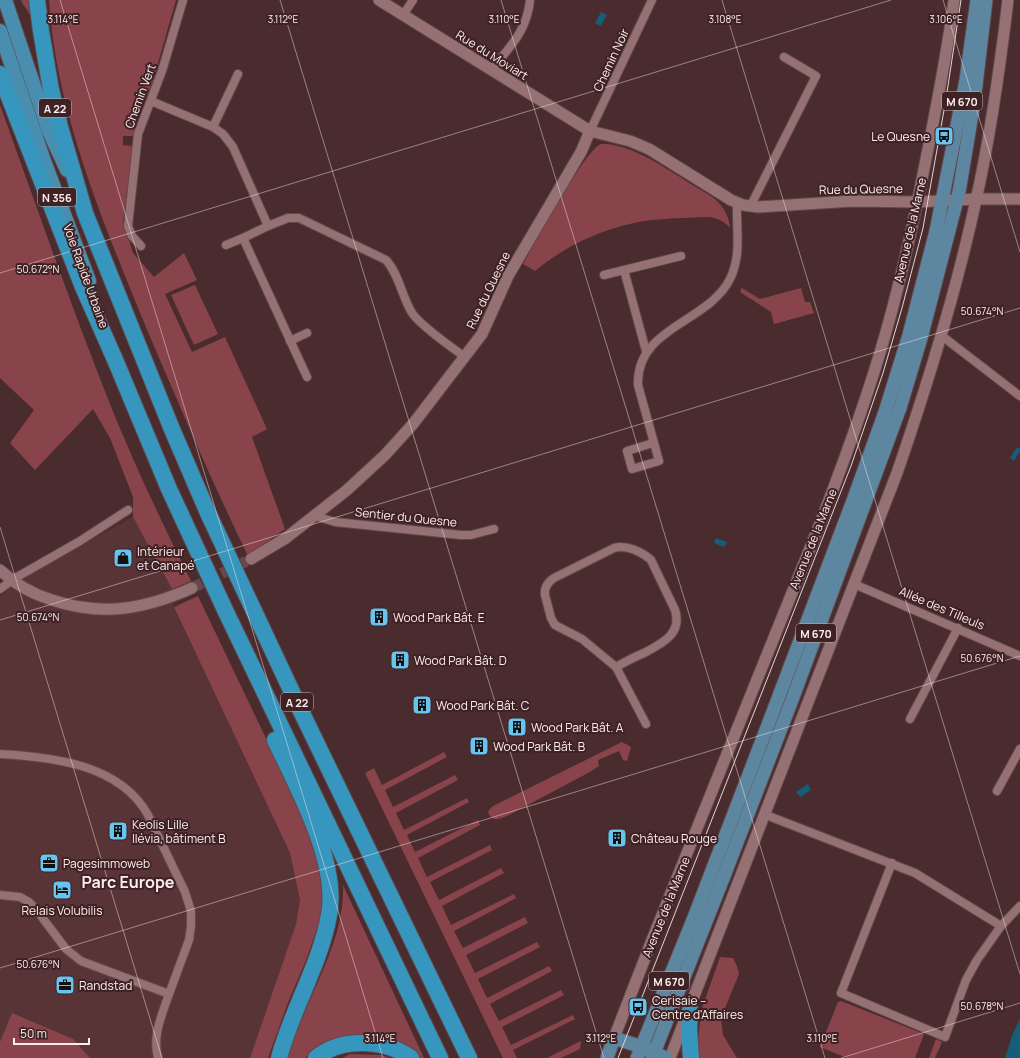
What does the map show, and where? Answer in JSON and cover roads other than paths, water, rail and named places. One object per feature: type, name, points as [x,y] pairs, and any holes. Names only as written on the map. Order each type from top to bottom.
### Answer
[{"type":"highway","name":"Voie Rapide Urbaine","points":[[5,0],[49,131],[86,212]]},
{"type":"highway","name":"A 22","points":[[37,0],[42,38],[53,97],[86,212],[171,427],[208,513],[469,1058]]},
{"type":"highway","name":"Voie Rapide Urbaine","points":[[0,31],[34,133],[87,277],[116,362]]},
{"type":"highway","name":"A 22","points":[[0,74],[83,287],[169,489],[226,612],[440,1058]]},
{"type":"highway","points":[[226,612],[238,653],[250,686],[316,829],[324,855],[330,886],[329,916],[321,946],[291,1021],[279,1058]]},
{"type":"highway","points":[[690,1010],[689,1029],[691,1058]]},
{"type":"highway","points":[[316,1058],[336,1047],[358,1043],[383,1046],[396,1050],[411,1058]]},
{"type":"main road","name":"Avenue de la Marne","points":[[646,1053],[695,915],[870,454],[910,335],[942,201],[966,80],[977,0]]},
{"type":"main road","name":"M 670","points":[[646,1053],[768,761],[894,427],[919,345],[957,200],[974,102],[986,0]]},
{"type":"main road","name":"Avenue de la Marne","points":[[607,1058],[614,1038]]},
{"type":"main road","points":[[614,1038],[646,1053],[666,1058]]},
{"type":"street","name":"Chemin Vert","points":[[141,246],[130,233],[128,223],[138,134],[162,71],[183,0]]},
{"type":"street","name":"Rue du Moviart","points":[[379,0],[590,131]]},
{"type":"street","points":[[403,15],[413,0]]},
{"type":"street","points":[[491,70],[520,34],[527,17],[530,0]]},
{"type":"street","name":"Chemin Noir","points":[[590,131],[652,0]]},
{"type":"street","name":"Avenue de la Marne","points":[[614,1038],[840,470],[884,336],[900,279],[918,202],[943,78],[954,0]]},
{"type":"street","points":[[670,1058],[766,815],[897,473],[942,336],[977,199],[999,73],[1008,0]]},
{"type":"street","points":[[750,206],[816,76],[784,57]]},
{"type":"street","points":[[213,127],[238,74]]},
{"type":"street","points":[[151,101],[213,127],[223,134],[233,147],[268,226]]},
{"type":"street","name":"Rue du Quesne","points":[[251,559],[277,544],[315,516],[356,482],[413,424],[482,334],[508,276],[581,152],[590,131],[630,141],[649,149],[737,203],[750,206],[766,207],[853,201],[918,202],[977,199],[1020,199]]},
{"type":"street","points":[[653,443],[638,385],[641,362],[646,351],[672,328],[710,304],[728,283],[735,266],[738,252],[737,203]]},
{"type":"street","points":[[226,245],[288,218],[299,218],[386,260],[392,268],[410,309],[416,318],[465,357]]},
{"type":"street","points":[[244,238],[307,377]]},
{"type":"street","points":[[604,275],[682,256]]},
{"type":"street","points":[[624,270],[646,351]]},
{"type":"street","points":[[290,340],[307,333]]},
{"type":"street","points":[[942,336],[1020,396]]},
{"type":"street","points":[[0,590],[12,580],[128,510]]},
{"type":"street","name":"Sentier du Quesne","points":[[315,516],[335,522],[461,535],[471,535],[494,529]]},
{"type":"street","points":[[616,667],[667,640],[673,631],[677,618],[675,610],[651,560],[645,555],[622,546],[614,548],[554,578],[547,584],[545,591],[551,618],[555,625],[582,639],[616,667],[646,724]]},
{"type":"street","points":[[0,570],[12,580],[31,592],[57,602],[85,608],[104,610],[144,605],[163,600],[192,588]]},
{"type":"street","name":"Allée des Tilleuls","points":[[854,584],[1020,656]]},
{"type":"street","points":[[910,719],[958,628]]},
{"type":"street","points":[[997,791],[1020,749]]},
{"type":"street","points":[[0,754],[51,759],[99,772],[114,779],[134,795],[148,815],[182,887],[191,911],[189,940],[158,1024],[156,1036],[158,1058]]},
{"type":"street","points":[[766,815],[892,863],[923,878],[1001,926]]},
{"type":"street","points":[[892,863],[841,993],[944,1037],[966,980],[977,960],[1001,926],[1020,906]]},
{"type":"street","points":[[0,896],[20,897],[29,902],[66,949],[81,961],[169,994]]},
{"type":"water","points":[[601,12],[607,15],[601,26],[595,23]]},
{"type":"water","points":[[1017,447],[1020,451],[1014,461],[1010,458]]},
{"type":"water","points":[[716,538],[727,542],[724,547],[714,543]]},
{"type":"water","points":[[808,784],[811,790],[800,797],[796,792]]},
{"type":"water","points":[[1020,1019],[1020,1058],[1005,1058],[1013,1033]]},
{"type":"tunnel","points":[[192,588],[251,559]]},
{"type":"tram line","points":[[618,1058],[851,466],[883,373],[923,228],[946,99],[961,0]]},
{"type":"place","name":"Le Quesne","points":[[944,136]]},
{"type":"place","name":"Intérieur et Canapé","points":[[123,558]]},
{"type":"place","name":"Wood Park Bât. E","points":[[379,617]]},
{"type":"place","name":"Wood Park Bât. D","points":[[400,660]]},
{"type":"place","name":"Wood Park Bât. C","points":[[422,705]]},
{"type":"place","name":"Wood Park Bât. A","points":[[517,727]]},
{"type":"place","name":"Wood Park Bât. B","points":[[479,746]]},
{"type":"place","name":"Keolis Lille Ilévia, bâtiment B","points":[[118,831]]},
{"type":"place","name":"Château Rouge","points":[[617,838]]},
{"type":"place","name":"Pagesimmoweb","points":[[49,863]]},
{"type":"place","name":"Relais Volubilis","points":[[62,890]]},
{"type":"place","name":"Randstad","points":[[65,985]]},
{"type":"place","name":"Cerisaie – Centre d'Affaires","points":[[638,1007]]},
{"type":"district","name":"Parc Europe","points":[[128,882]]}]
